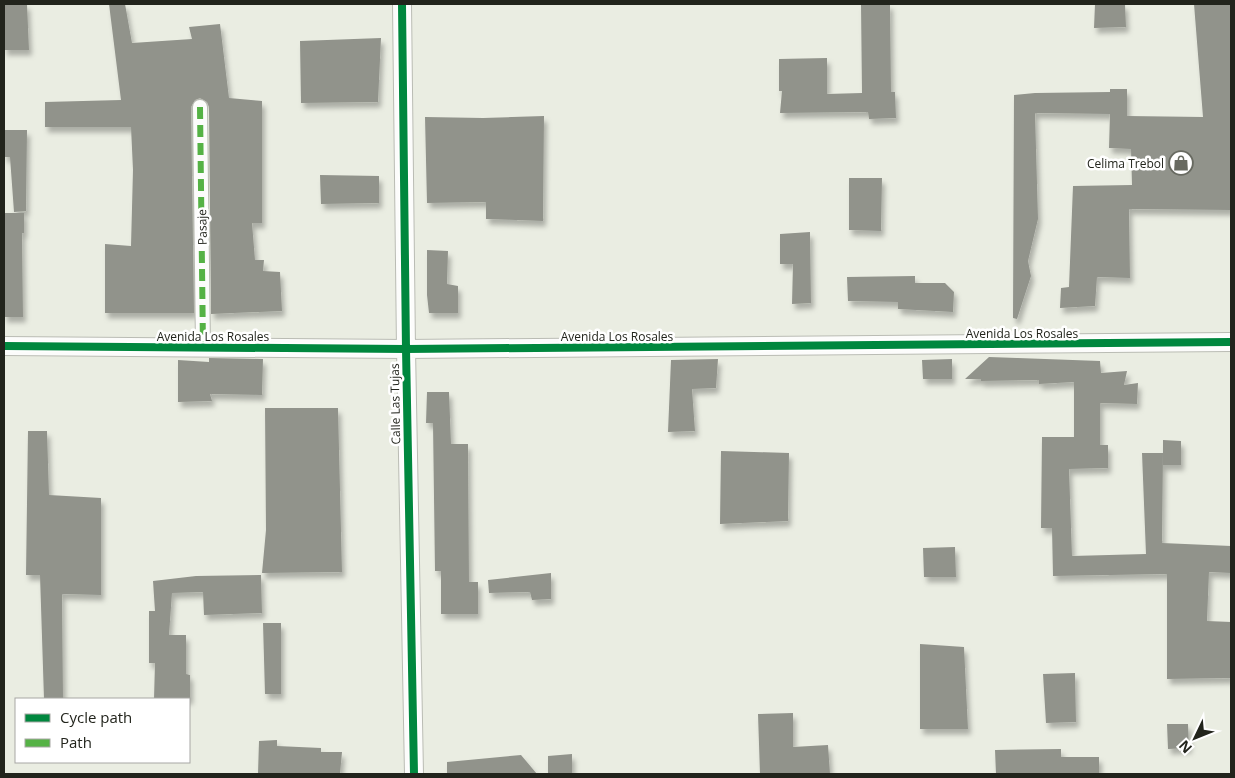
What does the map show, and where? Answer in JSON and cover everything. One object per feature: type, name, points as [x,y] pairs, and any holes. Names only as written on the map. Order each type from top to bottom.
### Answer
[{"type":"street","name":"Calle Las Tujas","points":[[402,4],[414,774]]},
{"type":"street","name":"Pasaje","points":[[200,107],[203,348]]},
{"type":"street","name":"Avenida Los Rosales","points":[[4,346],[406,349],[1231,342]]},
{"type":"building","points":[[4,4],[27,4],[29,50],[4,50]]},
{"type":"building","points":[[109,4],[125,4],[132,43],[192,39],[189,27],[220,24],[229,98],[262,101],[262,223],[252,223],[255,260],[264,260],[263,271],[280,272],[282,311],[211,314],[209,107],[207,102],[200,98],[195,100],[191,107],[194,313],[105,313],[105,244],[131,246],[133,170],[131,127],[45,127],[45,102],[121,100]]},
{"type":"building","points":[[861,4],[890,4],[891,92],[895,92],[896,118],[869,119],[868,112],[780,113],[782,91],[779,91],[779,59],[827,58],[827,94],[862,93]]},
{"type":"building","points":[[1095,4],[1125,4],[1126,27],[1094,28]]},
{"type":"building","points":[[1194,4],[1231,4],[1231,210],[1129,209],[1130,278],[1097,277],[1095,306],[1060,308],[1061,288],[1069,287],[1073,186],[1132,185],[1131,149],[1109,148],[1110,114],[1035,113],[1038,219],[1028,261],[1031,276],[1017,319],[1013,318],[1014,95],[1110,92],[1110,89],[1127,89],[1127,116],[1203,117]]},
{"type":"building","points":[[381,38],[378,102],[301,103],[300,41]]},
{"type":"building","points":[[544,116],[543,221],[486,219],[486,202],[427,203],[425,117]]},
{"type":"building","points":[[4,130],[27,130],[26,211],[14,212],[10,157],[4,157]]},
{"type":"building","points":[[320,175],[379,176],[379,203],[321,204]]},
{"type":"building","points":[[849,178],[882,178],[881,231],[849,230]]},
{"type":"building","points":[[4,213],[24,213],[24,233],[22,233],[23,317],[4,317]]},
{"type":"building","points":[[810,232],[811,303],[792,304],[793,264],[780,264],[780,234]]},
{"type":"building","points":[[427,250],[448,251],[447,284],[458,286],[458,313],[429,313]]},
{"type":"building","points":[[915,276],[915,283],[945,283],[954,292],[953,312],[898,309],[898,302],[848,301],[847,277]]},
{"type":"building","points":[[989,357],[1100,361],[1101,373],[1127,371],[1124,385],[1138,383],[1137,404],[1100,403],[1100,445],[1108,445],[1108,468],[1069,469],[1072,556],[1146,554],[1142,453],[1163,453],[1162,543],[1231,546],[1231,573],[1209,572],[1207,621],[1231,622],[1231,678],[1167,679],[1167,574],[1053,576],[1052,528],[1041,528],[1042,437],[1074,437],[1074,382],[1039,384],[1039,380],[981,381],[981,379],[965,379]]},
{"type":"building","points":[[209,358],[263,359],[262,395],[210,394],[212,401],[178,402],[178,360],[209,362]]},
{"type":"building","points":[[718,359],[716,388],[692,389],[695,431],[668,432],[671,360]]},
{"type":"building","points":[[952,359],[952,379],[923,379],[922,360]]},
{"type":"building","points":[[427,392],[449,392],[451,444],[468,444],[469,582],[478,582],[478,614],[441,614],[441,571],[435,571],[433,423],[426,423]]},
{"type":"building","points":[[265,408],[338,408],[342,572],[262,573],[266,530]]},
{"type":"building","points":[[28,431],[47,431],[49,495],[101,498],[101,595],[62,594],[63,698],[44,698],[40,575],[26,575]]},
{"type":"building","points":[[1163,440],[1181,441],[1181,465],[1163,465]]},
{"type":"building","points":[[721,451],[789,453],[788,521],[720,524]]},
{"type":"building","points":[[955,547],[956,577],[924,577],[923,548]]},
{"type":"building","points":[[551,573],[551,599],[532,600],[530,592],[489,593],[488,580]]},
{"type":"building","points":[[261,575],[262,613],[204,615],[203,592],[172,593],[169,635],[186,635],[186,674],[190,675],[190,698],[154,698],[155,663],[149,663],[149,611],[155,611],[153,581],[196,576]]},
{"type":"building","points":[[263,623],[281,623],[281,694],[265,694]]},
{"type":"building","points":[[920,644],[964,647],[968,729],[920,729]]},
{"type":"building","points":[[1075,673],[1076,722],[1046,723],[1043,674]]},
{"type":"building","points":[[793,713],[793,747],[828,745],[830,774],[760,774],[758,714]]},
{"type":"building","points":[[1167,724],[1188,724],[1189,748],[1168,749]]},
{"type":"building","points":[[277,740],[277,746],[321,748],[321,752],[342,752],[340,774],[258,774],[259,741]]},
{"type":"building","points":[[1061,749],[1061,757],[1099,757],[1099,774],[996,774],[995,750]]},
{"type":"building","points":[[572,754],[572,774],[548,774],[548,756]]},
{"type":"building","points":[[521,755],[537,774],[447,774],[447,762]]},
{"type":"marked path","points":[[200,107],[203,347]]},
{"type":"cycle path","points":[[402,4],[414,774]]},
{"type":"cycle path","points":[[4,346],[406,349],[1231,342]]},
{"type":"place","name":"Celima Trebol","points":[[1181,163]]}]
